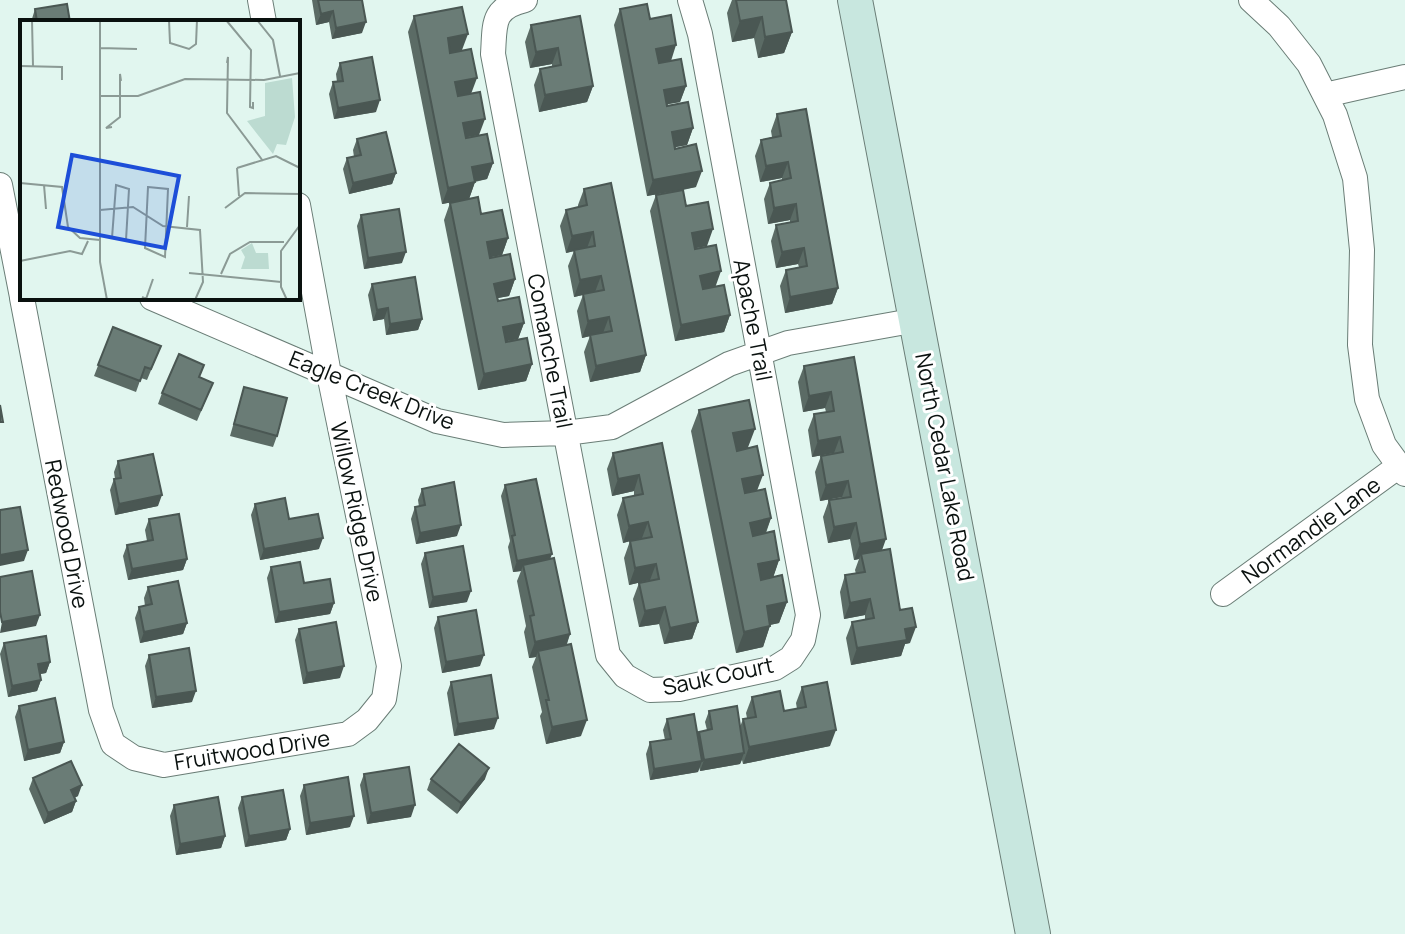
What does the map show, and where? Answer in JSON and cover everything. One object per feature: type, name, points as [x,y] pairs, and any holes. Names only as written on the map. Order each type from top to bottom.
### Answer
[{"type":"main road","name":"North Cedar Lake Road","points":[[855,0],[1033,934]]},
{"type":"street","points":[[260,0],[264,20]]},
{"type":"street","name":"Comanche Trail","points":[[525,0],[509,4],[495,20],[493,54],[608,655],[625,676]]},
{"type":"street","name":"Apache Trail","points":[[690,0],[700,34],[808,615],[803,640]]},
{"type":"street","name":"Normandie Lane","points":[[1223,594],[1402,470],[1384,445],[1367,399],[1360,345],[1362,250],[1355,178],[1335,115],[1309,64],[1279,26],[1251,0]]},
{"type":"street","points":[[1325,95],[1405,77]]},
{"type":"street","name":"Redwood Drive","points":[[0,185],[13,270],[20,292]]},
{"type":"street","name":"Willow Ridge Drive","points":[[300,216],[389,666],[384,699],[367,720]]},
{"type":"street","name":"Redwood Drive","points":[[22,300],[101,710],[113,744],[134,758]]},
{"type":"street","name":"Eagle Creek Drive","points":[[157,300],[437,421],[503,435],[566,433],[612,427],[729,364],[759,353],[788,343],[917,320]]},
{"type":"street","name":"Sauk Court","points":[[625,676],[650,690],[679,689],[775,668],[791,658],[803,640]]},
{"type":"street","name":"Fruitwood Drive","points":[[134,758],[164,765],[348,734],[367,720]]},
{"type":"building","points":[[318,0],[362,0],[366,22],[336,28],[333,11],[321,14]]},
{"type":"building","points":[[736,0],[786,0],[792,32],[765,37],[762,17],[740,21]]},
{"type":"building","points":[[67,4],[70,20],[37,20],[35,9]]},
{"type":"building","points":[[647,4],[650,19],[671,15],[676,45],[656,49],[659,63],[681,59],[686,86],[664,90],[667,106],[688,102],[693,128],[672,132],[675,149],[696,144],[702,171],[653,180],[620,9]]},
{"type":"building","points":[[462,7],[468,34],[448,38],[450,53],[471,49],[477,78],[455,82],[458,96],[480,92],[485,119],[463,123],[466,138],[487,134],[493,163],[472,167],[475,182],[448,188],[414,16]]},
{"type":"building","points":[[580,16],[593,86],[545,95],[540,69],[561,65],[558,48],[536,52],[531,25]]},
{"type":"building","points":[[372,57],[380,100],[338,108],[333,82],[343,81],[340,63]]},
{"type":"building","points":[[806,109],[838,288],[790,297],[786,270],[807,266],[804,248],[782,252],[776,225],[798,221],[796,204],[774,208],[770,183],[791,178],[788,162],[766,166],[761,140],[781,136],[777,114]]},
{"type":"building","points":[[386,132],[396,173],[353,183],[347,158],[361,155],[357,139]]},
{"type":"building","points":[[611,183],[646,355],[596,366],[590,335],[612,331],[609,317],[588,321],[583,294],[604,290],[601,276],[580,280],[574,250],[595,246],[593,232],[572,236],[566,210],[587,205],[584,189]]},
{"type":"building","points":[[683,190],[686,206],[708,202],[713,229],[692,233],[695,249],[716,245],[721,271],[700,276],[703,289],[724,285],[730,315],[681,325],[656,195]]},
{"type":"building","points":[[478,197],[481,214],[502,210],[508,238],[487,242],[490,258],[510,254],[515,279],[494,284],[498,301],[519,297],[524,323],[503,327],[506,342],[527,338],[532,364],[484,374],[450,203]]},
{"type":"building","points":[[399,209],[406,252],[368,258],[361,215]]},
{"type":"building","points":[[415,277],[422,319],[390,324],[388,308],[377,310],[372,284]]},
{"type":"building","points":[[113,327],[161,346],[151,369],[145,367],[140,381],[98,365]]},
{"type":"building","points":[[179,354],[204,365],[199,377],[213,383],[201,410],[162,393]]},
{"type":"building","points":[[854,357],[886,539],[860,544],[856,523],[834,527],[829,500],[851,497],[848,481],[826,485],[821,456],[843,452],[840,437],[818,441],[814,414],[834,411],[831,392],[809,396],[804,366]]},
{"type":"building","points":[[244,387],[287,398],[277,436],[234,424]]},
{"type":"building","points":[[749,400],[755,429],[733,433],[737,451],[757,446],[763,475],[742,479],[745,493],[765,489],[771,518],[750,523],[753,536],[774,531],[779,560],[758,564],[761,580],[782,575],[787,602],[767,606],[770,626],[744,632],[699,410]]},
{"type":"building","points":[[662,443],[698,622],[670,628],[665,607],[645,611],[639,583],[659,579],[656,564],[635,568],[630,541],[652,537],[648,522],[629,526],[623,498],[643,494],[639,475],[618,479],[613,453]]},
{"type":"building","points":[[153,454],[162,495],[119,504],[114,479],[121,478],[118,461]]},
{"type":"building","points":[[536,479],[552,554],[517,561],[505,485]]},
{"type":"building","points":[[454,482],[461,525],[420,533],[415,507],[425,505],[422,489]]},
{"type":"building","points":[[285,498],[289,519],[318,514],[323,538],[264,549],[255,504]]},
{"type":"building","points":[[20,507],[28,550],[0,555],[0,510]]},
{"type":"building","points":[[179,514],[187,559],[132,569],[127,545],[153,540],[149,519]]},
{"type":"building","points":[[463,546],[471,591],[433,597],[425,553]]},
{"type":"building","points":[[890,549],[900,610],[912,608],[916,627],[905,629],[907,640],[857,648],[852,622],[874,618],[870,599],[850,603],[845,575],[865,572],[861,554]]},
{"type":"building","points":[[554,558],[570,634],[535,642],[530,616],[534,615],[523,565]]},
{"type":"building","points":[[300,562],[304,583],[330,579],[334,603],[279,612],[271,567]]},
{"type":"building","points":[[32,571],[40,615],[2,622],[0,577]]},
{"type":"building","points":[[178,581],[187,623],[144,632],[139,607],[152,604],[148,587]]},
{"type":"building","points":[[476,610],[484,655],[446,662],[438,617]]},
{"type":"building","points":[[336,622],[344,666],[307,673],[299,629]]},
{"type":"building","points":[[46,636],[50,662],[38,664],[41,680],[12,686],[4,643]]},
{"type":"building","points":[[571,644],[587,720],[552,727],[538,651]]},
{"type":"building","points":[[189,648],[196,691],[156,697],[149,655]]},
{"type":"building","points":[[491,675],[498,718],[458,724],[451,682]]},
{"type":"building","points":[[827,682],[836,730],[749,747],[743,719],[756,717],[752,697],[780,691],[784,711],[806,707],[802,687]]},
{"type":"building","points":[[55,698],[64,742],[28,750],[19,706]]},
{"type":"building","points":[[737,706],[744,753],[704,760],[699,732],[712,729],[709,711]]},
{"type":"building","points":[[694,714],[702,761],[654,769],[650,742],[671,739],[667,719]]},
{"type":"building","points":[[459,744],[489,768],[461,803],[431,779]]},
{"type":"building","points":[[71,761],[82,785],[71,790],[76,801],[48,813],[33,778]]},
{"type":"building","points":[[409,767],[415,805],[371,813],[364,774]]},
{"type":"building","points":[[348,777],[354,816],[310,823],[304,785]]},
{"type":"building","points":[[283,790],[290,829],[249,836],[242,797]]},
{"type":"building","points":[[218,797],[225,836],[180,844],[174,805]]}]
